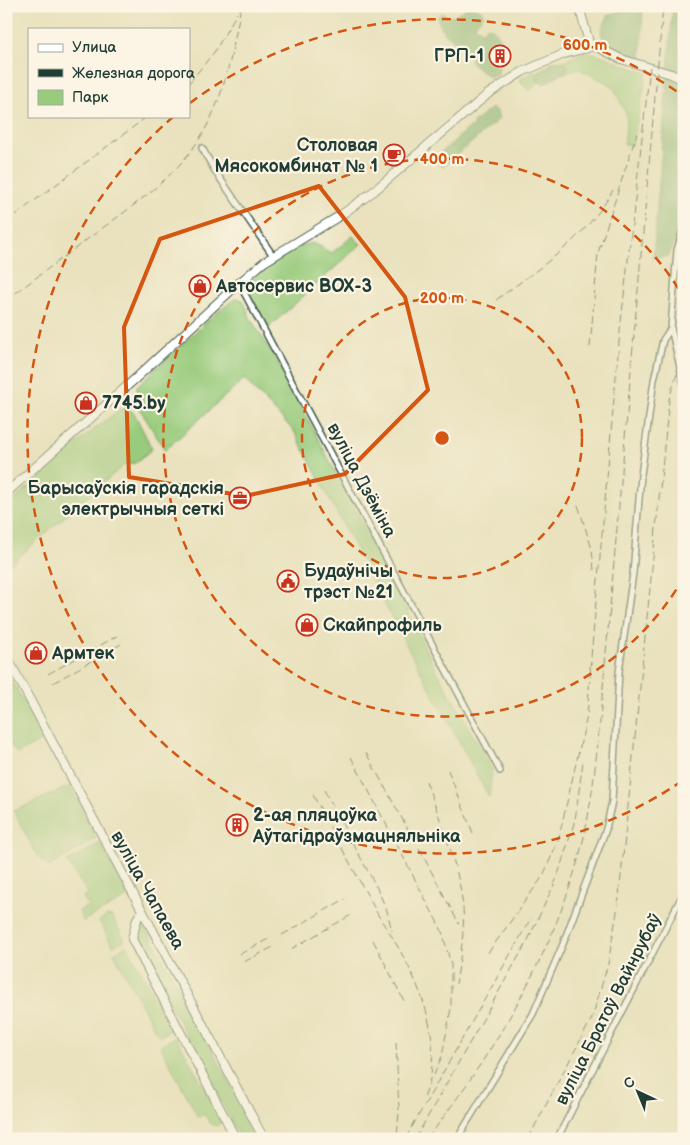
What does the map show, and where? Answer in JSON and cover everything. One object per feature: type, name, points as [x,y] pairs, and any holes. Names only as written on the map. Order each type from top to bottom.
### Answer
[{"type":"street","points":[[579,6],[590,46]]},
{"type":"street","points":[[6,493],[135,379],[239,283],[274,257],[341,215],[387,181],[488,94],[522,72],[590,46],[650,69],[672,74],[684,80]]},
{"type":"street","points":[[202,148],[215,171],[274,257]]},
{"type":"street","points":[[684,227],[677,250],[671,328],[684,384]]},
{"type":"street","name":"вуліца Дзёміна","points":[[239,283],[500,771]]},
{"type":"street","points":[[457,1139],[533,1014],[563,944],[606,830],[612,801],[619,672],[633,573],[641,475],[654,380],[663,340],[671,328]]},
{"type":"street","name":"вуліца Чапаева","points":[[6,655],[264,1139]]},
{"type":"street","name":"вуліца Братоў Вайнрубаў","points":[[557,1139],[684,892]]},
{"type":"street","points":[[142,911],[137,919],[132,939],[236,1139]]},
{"type":"highlighted area","points":[[319,186],[405,297],[428,390],[345,474],[245,496],[129,477],[124,327],[160,239]]},
{"type":"green space","points":[[470,6],[481,10],[484,15],[474,26],[482,31],[487,26],[490,27],[497,32],[500,38],[502,44],[498,48],[487,52],[490,61],[499,67],[498,74],[489,77],[471,63],[471,56],[442,30],[437,17],[442,13],[452,17]]},
{"type":"green space","points":[[630,6],[643,6],[641,60],[605,46],[601,31],[608,16]]},
{"type":"green space","points":[[673,6],[684,6],[684,216],[669,256],[653,258]]},
{"type":"green space","points":[[586,52],[601,55],[647,73],[632,145],[624,144],[627,116],[613,86],[578,68],[538,83],[529,91],[519,79]]},
{"type":"green space","points":[[556,60],[564,62],[568,67],[566,71],[544,84],[535,79],[543,68]]},
{"type":"green space","points":[[491,108],[497,111],[499,119],[443,167],[432,160],[469,128],[473,128],[473,123]]},
{"type":"green space","points":[[353,236],[361,244],[268,328],[245,285],[278,258],[299,247],[315,244],[332,253]]},
{"type":"green space","points":[[236,298],[243,300],[251,320],[275,357],[401,596],[434,666],[492,769],[489,797],[394,622],[294,431],[244,379],[165,450],[138,406],[137,386],[214,315]]},
{"type":"green space","points":[[124,406],[134,413],[152,449],[135,463],[125,464],[6,568],[6,507],[76,444]]},
{"type":"green space","points":[[6,679],[11,679],[43,736],[42,740],[17,754],[6,738]]},
{"type":"green space","points":[[70,786],[96,838],[49,867],[37,856],[14,811]]},
{"type":"green space","points":[[100,843],[128,897],[83,921],[79,911],[88,906],[83,897],[88,893],[67,862]]},
{"type":"green space","points":[[107,916],[112,917],[125,940],[113,946],[99,921]]},
{"type":"green space","points":[[142,924],[144,924],[260,1139],[241,1139],[137,942]]},
{"type":"green space","points":[[127,946],[172,1029],[161,1036],[156,1032],[114,953]]},
{"type":"green space","points":[[174,1038],[178,1040],[222,1121],[217,1126],[211,1124],[204,1114],[198,1117],[160,1045]]},
{"type":"railway","points":[[6,300],[145,196],[183,161],[203,133],[223,88],[241,6]]},
{"type":"railway","points":[[427,1139],[499,1035],[540,960],[557,921],[583,841],[600,721],[663,6]]},
{"type":"railway","points":[[190,82],[215,51],[237,13]]},
{"type":"railway","points":[[590,669],[620,331],[650,67]]},
{"type":"railway","points":[[6,222],[145,118]]},
{"type":"railway","points":[[590,347],[598,253],[637,133]]},
{"type":"railway","points":[[496,300],[545,264],[576,238],[590,223],[613,190]]},
{"type":"railway","points":[[528,1139],[592,1018],[608,964],[618,906],[669,399],[684,352]]},
{"type":"railway","points":[[578,505],[592,549],[594,570]]},
{"type":"railway","points":[[48,674],[117,636]]},
{"type":"railway","points":[[53,683],[121,644]]},
{"type":"railway","points":[[488,953],[543,876],[558,841],[587,716],[591,662]]},
{"type":"railway","points":[[366,753],[411,835]]},
{"type":"railway","points":[[351,757],[442,931],[451,965],[451,1008],[442,1056],[434,1075]]},
{"type":"railway","points":[[415,1139],[528,940],[557,878],[575,820],[583,761]]},
{"type":"railway","points":[[448,770],[473,833]]},
{"type":"railway","points":[[426,781],[448,843],[461,891],[463,907],[462,946],[456,984]]},
{"type":"railway","points":[[324,790],[377,888],[387,911],[392,931]]},
{"type":"railway","points":[[313,795],[379,917],[405,959],[422,997],[432,1038],[433,1058],[424,1098]]},
{"type":"railway","points":[[419,848],[459,924]]},
{"type":"railway","points":[[282,935],[345,899]]},
{"type":"railway","points":[[291,949],[353,914]]},
{"type":"railway","points":[[412,1127],[531,918]]},
{"type":"railway","points":[[240,954],[270,938]]},
{"type":"railway","points":[[373,940],[405,1003]]},
{"type":"railway","points":[[244,962],[275,946]]},
{"type":"railway","points":[[396,1042],[399,1111],[397,1139]]},
{"type":"railway","points":[[406,1139],[414,1121]]},
{"type":"railway","points":[[6,1131],[10,1139]]},
{"type":"place","name":"ГРП-1","points":[[500,56]]},
{"type":"place","name":"Столовая Мясокомбинат № 1","points":[[394,155]]},
{"type":"place","name":"Автосервис BOX-3","points":[[200,286]]},
{"type":"place","name":"7745.by","points":[[86,403]]},
{"type":"place","name":"Барысаўскія гарадскія электрычныя сеткі","points":[[240,498]]},
{"type":"place","name":"Будаўнічы трэст №21","points":[[288,581]]},
{"type":"place","name":"Скайпрофиль","points":[[307,625]]},
{"type":"place","name":"Армтек","points":[[36,653]]},
{"type":"place","name":"2-ая пляцоўка Аўтагідраўзмацняльніка","points":[[237,825]]}]
